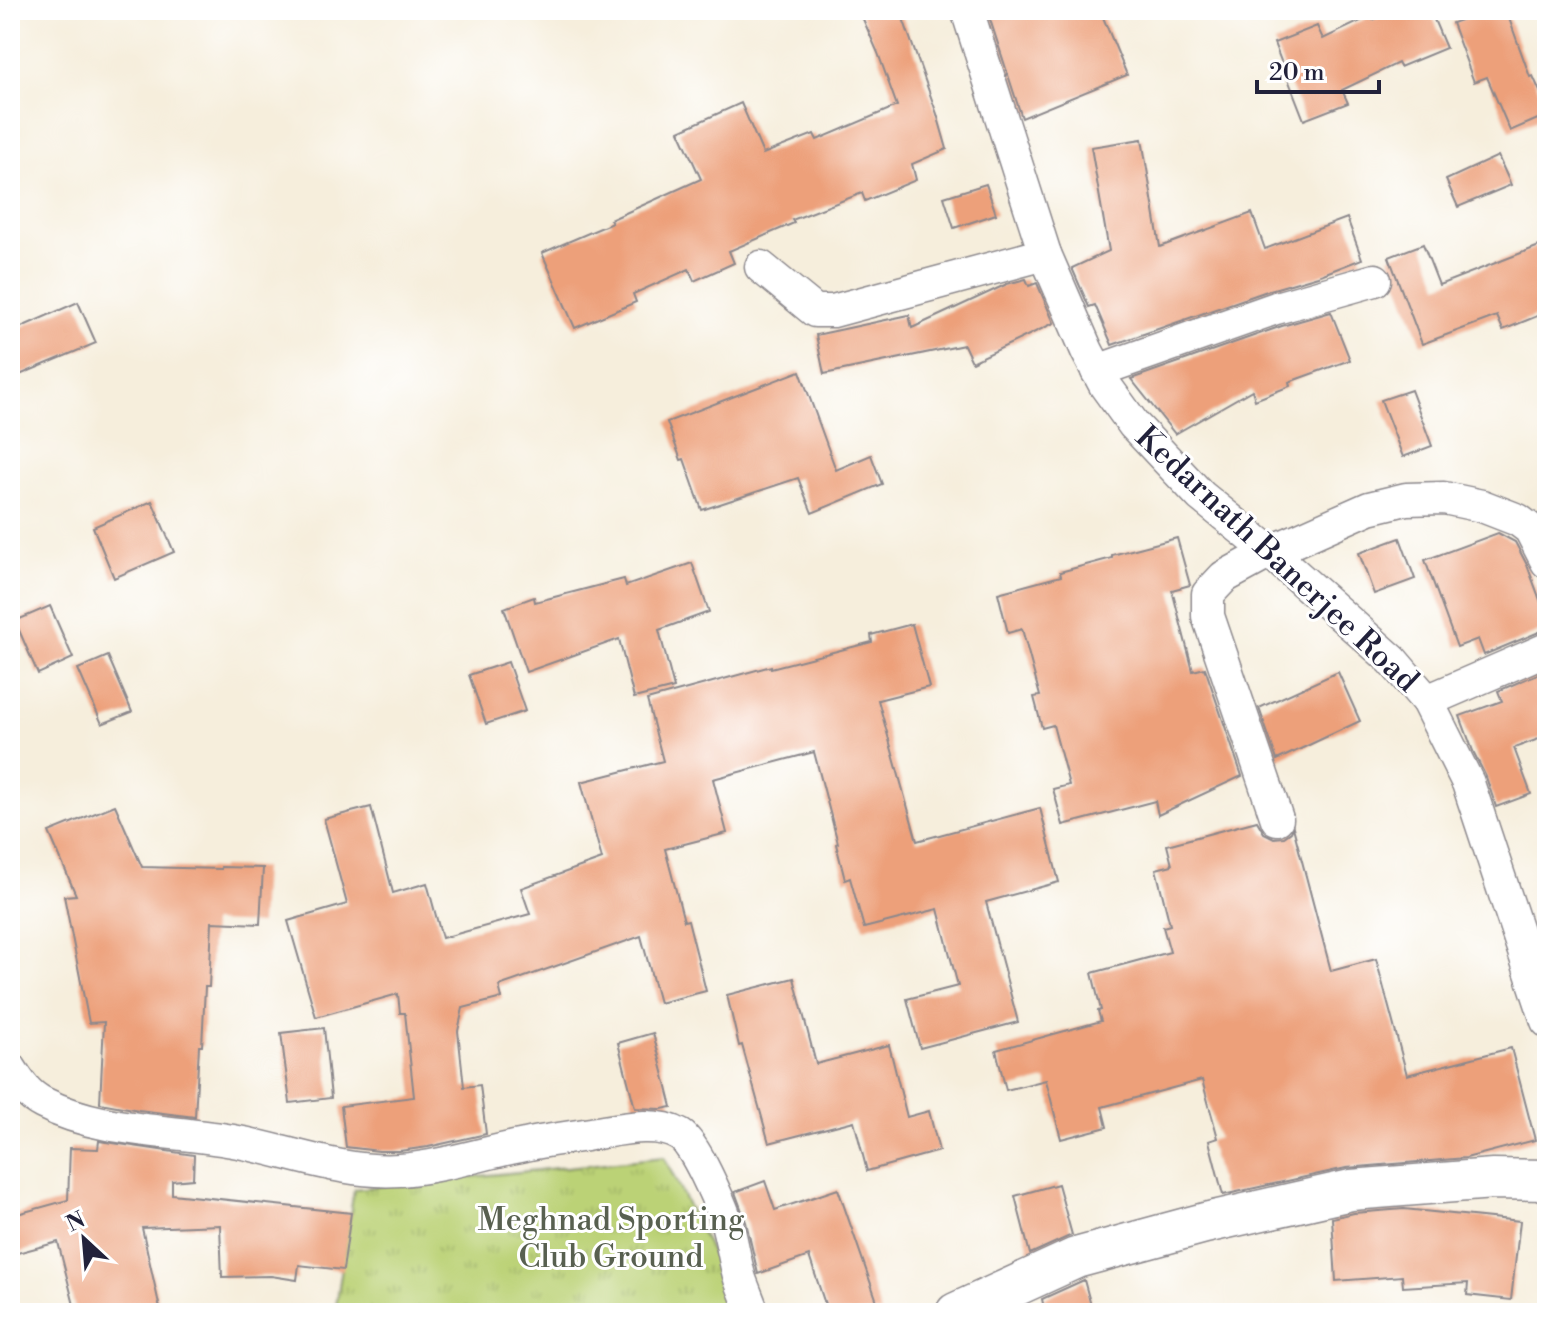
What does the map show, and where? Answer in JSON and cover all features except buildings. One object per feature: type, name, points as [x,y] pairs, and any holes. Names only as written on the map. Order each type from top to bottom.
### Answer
[{"type":"street","name":"Kedarnath Banerjee Road","points":[[967,10],[1045,254],[1105,385],[1134,425],[1201,496],[1270,552],[1392,660],[1427,701],[1468,783],[1547,1021]]},
{"type":"street","points":[[761,267],[815,311],[833,311],[1045,254]]},
{"type":"street","points":[[1097,371],[1276,308],[1375,280]]},
{"type":"street","points":[[1277,819],[1208,616],[1208,594],[1224,577],[1270,552],[1369,508],[1406,499],[1444,498],[1482,506],[1518,520],[1530,529],[1547,562]]},
{"type":"street","points":[[1427,701],[1547,649]]},
{"type":"street","points":[[10,1068],[31,1096],[56,1110],[80,1117],[118,1126],[241,1142],[359,1169],[426,1167],[525,1144],[637,1127],[670,1130],[684,1137],[694,1149],[726,1220],[740,1278],[753,1313]]},
{"type":"street","points":[[956,1313],[1076,1258],[1205,1223],[1337,1193],[1493,1179],[1547,1180]]},
{"type":"green space","name":"Meghnad Sporting Club Ground","points":[[664,1157],[741,1313],[335,1313],[354,1189]]}]
